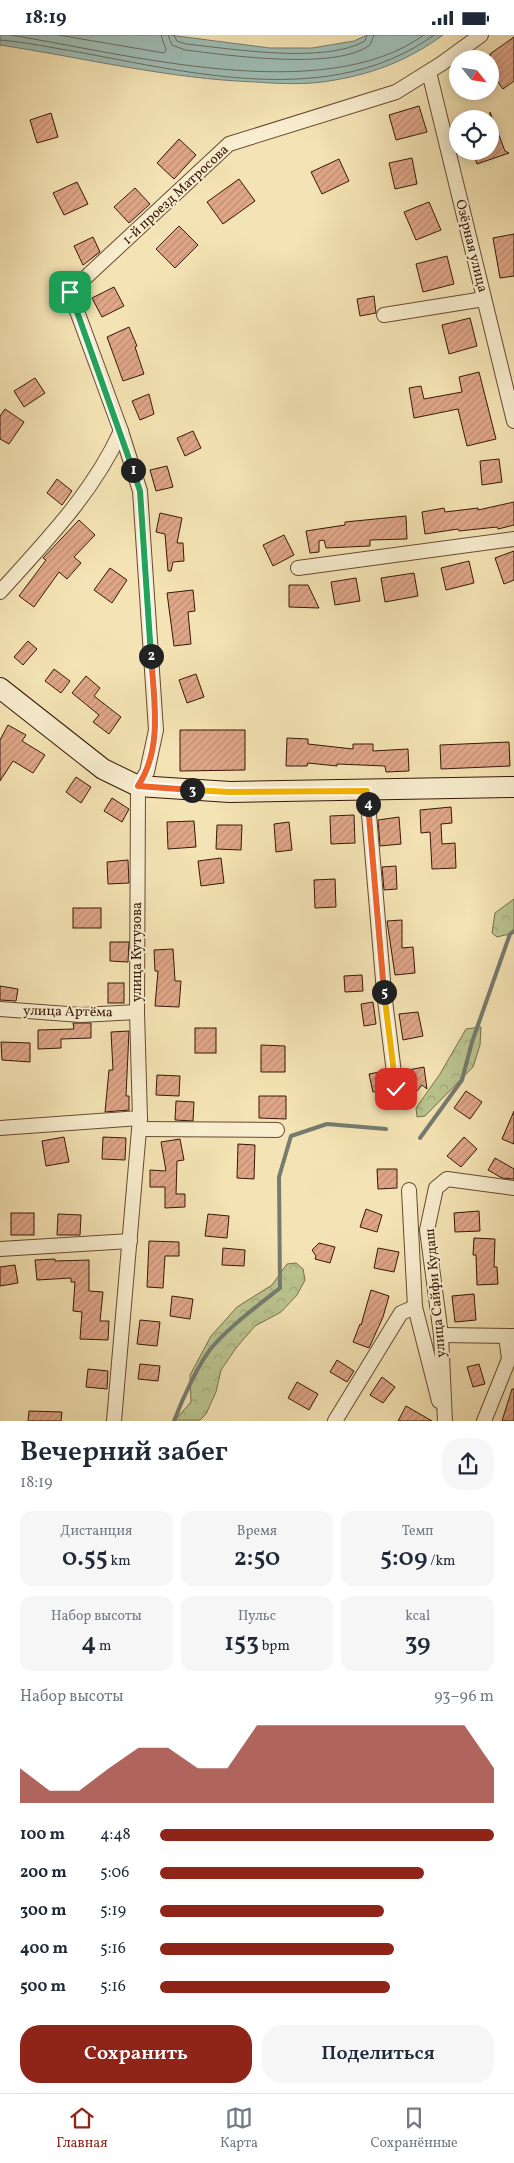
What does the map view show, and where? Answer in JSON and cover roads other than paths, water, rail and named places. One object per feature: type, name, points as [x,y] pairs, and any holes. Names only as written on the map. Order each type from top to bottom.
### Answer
[{"type":"main road","points":[[0,689],[103,769],[138,786],[230,792],[514,787]]},
{"type":"street","name":"1-й проезд Матросова","points":[[138,786],[147,772],[156,730],[140,491],[121,431],[70,292],[229,144],[396,91],[429,72],[481,35]]},
{"type":"street","name":"Озёрная улица","points":[[429,72],[514,421]]},
{"type":"street","points":[[384,315],[484,299]]},
{"type":"street","points":[[0,592],[66,519],[109,457],[121,431]]},
{"type":"street","points":[[298,568],[514,539]]},
{"type":"street","name":"улица Кутузова","points":[[114,1421],[140,1124],[137,1012],[138,786]]},
{"type":"street","points":[[367,791],[384,992],[396,1089]]},
{"type":"street","name":"улица Артёма","points":[[0,1009],[81,1015],[137,1012]]},
{"type":"street","points":[[0,1128],[140,1124],[277,1129]]},
{"type":"street","name":"улица Сайфи Кудаш","points":[[444,1421],[441,1335],[427,1230],[436,1188],[447,1179],[514,1188]]},
{"type":"street","points":[[409,1189],[415,1307],[444,1421]]},
{"type":"street","points":[[0,1249],[130,1241]]},
{"type":"street","points":[[335,1421],[402,1313],[415,1307]]},
{"type":"street","points":[[441,1335],[510,1336],[509,1359],[484,1421]]},
{"type":"water","points":[[0,35],[169,35],[270,48],[312,48],[354,41],[367,35],[443,35],[405,58],[378,69],[335,80],[296,84],[192,77],[128,67],[0,45]]},
{"type":"waterway","points":[[420,1138],[462,1080],[472,1042],[510,934],[514,931]]},
{"type":"waterway","points":[[174,1421],[186,1392],[213,1346],[254,1308],[280,1288],[279,1177],[291,1136],[327,1124],[386,1129]]}]
